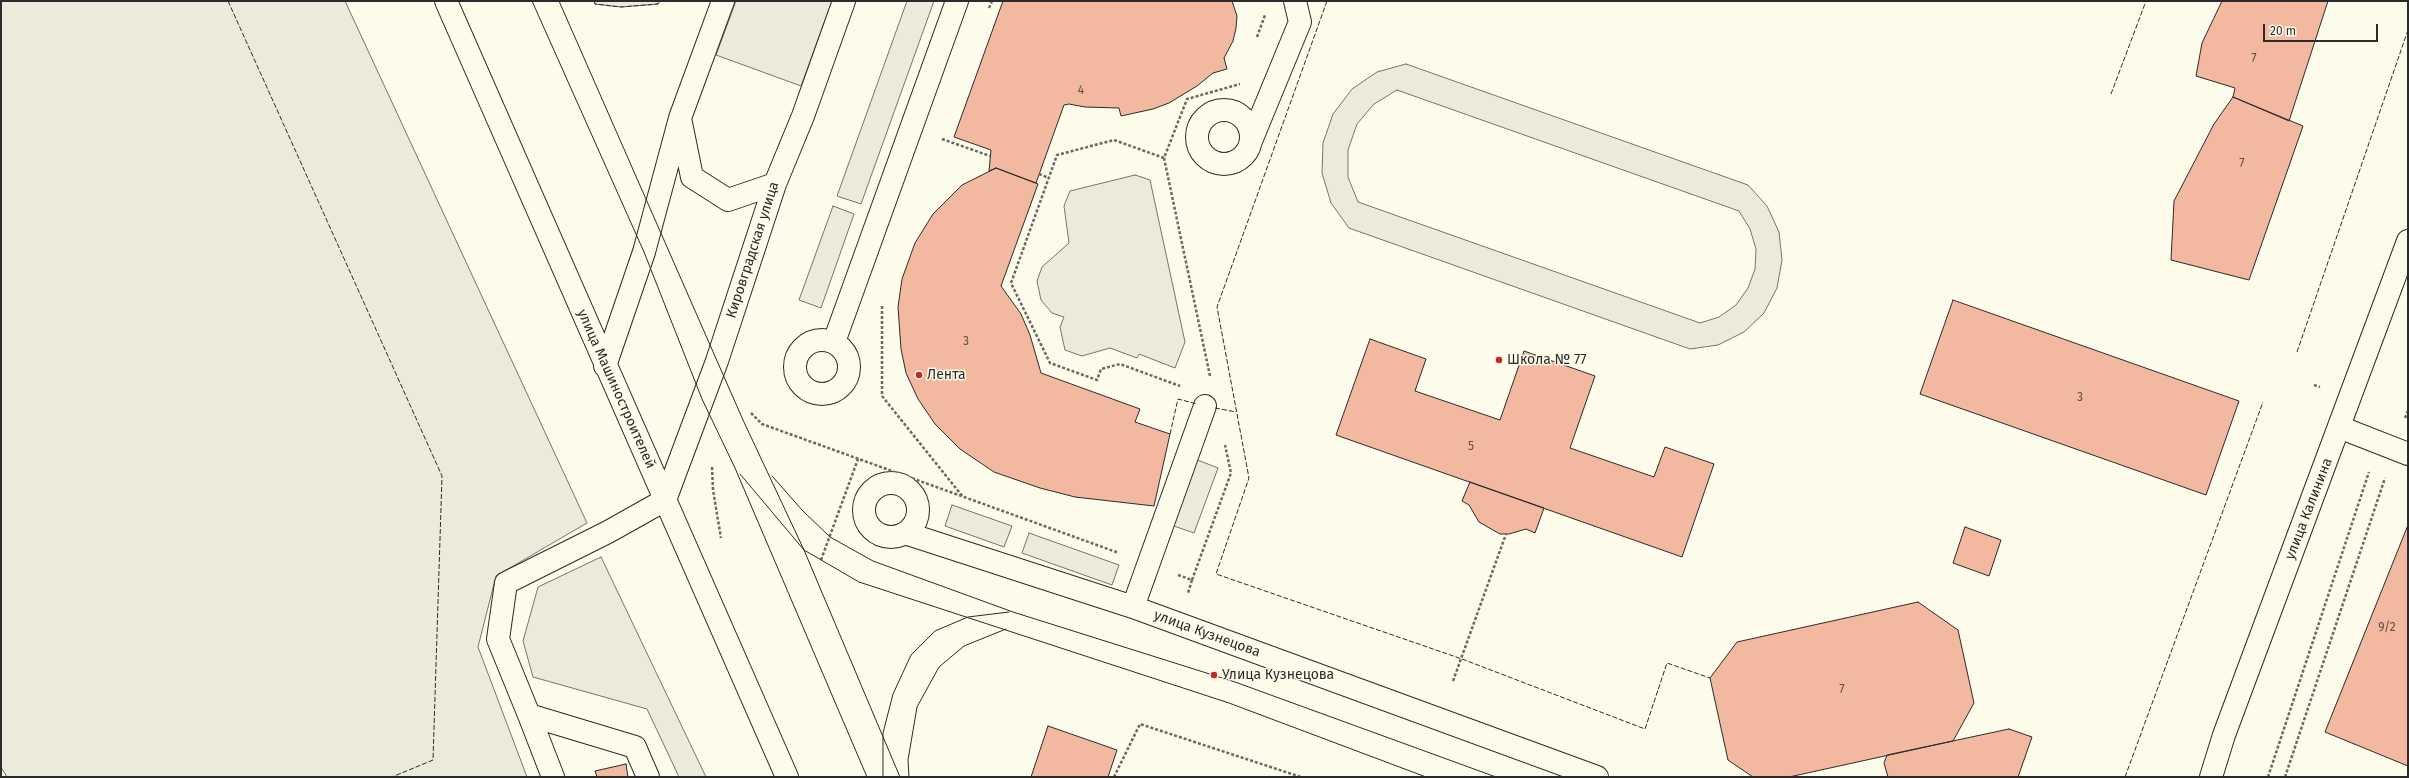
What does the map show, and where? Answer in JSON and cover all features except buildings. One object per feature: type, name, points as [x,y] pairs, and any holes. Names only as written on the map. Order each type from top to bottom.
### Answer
[{"type":"main road","name":"улица Машиностроителей","points":[[446,1],[605,366],[787,777]]},
{"type":"main road","points":[[605,366],[644,252],[653,213],[680,118],[723,1]]},
{"type":"main road","name":"Кировградская улица","points":[[665,500],[717,361],[775,184],[803,116],[844,1]]},
{"type":"main road","points":[[834,342],[957,1]]},
{"type":"main road","points":[[1251,140],[1300,22],[1295,1]]},
{"type":"main road","points":[[680,118],[692,177],[728,200],[775,184]]},
{"type":"main road","name":"улица Калинина","points":[[2211,777],[2224,735],[2408,241]]},
{"type":"main road","points":[[1133,607],[1205,406]]},
{"type":"main road","points":[[2339,427],[2402,451]]},
{"type":"main road","points":[[553,777],[530,715],[498,639],[506,583],[608,532],[665,500]]},
{"type":"main road","name":"улица Кузнецова","points":[[905,533],[1133,607],[1597,777]]},
{"type":"main road","points":[[530,715],[635,747],[648,777]]},
{"type":"path","points":[[987,16],[992,1]]},
{"type":"path","points":[[1255,43],[1265,16]]},
{"type":"path","points":[[1212,383],[1164,158],[1187,99],[1240,84],[1243,77]]},
{"type":"path","points":[[939,146],[945,132]]},
{"type":"path","points":[[942,139],[990,156]]},
{"type":"path","points":[[1164,158],[1114,140],[1057,155],[1011,283],[1050,363],[1096,380],[1101,369],[1120,364],[1186,388]]},
{"type":"path","points":[[1039,174],[1050,178]]},
{"type":"path","points":[[884,298],[882,306],[882,396],[963,497]]},
{"type":"path","points":[[751,413],[762,424],[1192,580]]},
{"type":"path","points":[[1186,599],[1231,473],[1223,438]]},
{"type":"path","points":[[2268,777],[2372,463],[2402,451]]},
{"type":"path","points":[[2285,777],[2402,451]]},
{"type":"path","points":[[821,560],[858,459]]},
{"type":"path","points":[[1453,681],[1506,534]]},
{"type":"path","points":[[1114,777],[1140,724],[1301,777]]},
{"type":"shaded area","points":[[1,1],[345,1],[587,523],[496,576],[478,647],[527,777],[7,777],[1,767]]},
{"type":"shaded area","points":[[594,1],[660,1],[658,4],[621,7],[595,4]]},
{"type":"shaded area","points":[[736,1],[832,1],[801,86],[716,55]]},
{"type":"shaded area","points":[[907,1],[934,1],[861,204],[837,196]]},
{"type":"shaded area","points":[[1406,64],[1748,185],[1767,206],[1779,232],[1782,260],[1777,288],[1764,313],[1744,332],[1718,345],[1690,349],[1349,228],[1331,203],[1322,173],[1323,143],[1333,114],[1352,89],[1377,72]],"holes":[[[1397,90],[1739,211],[1750,229],[1756,249],[1755,269],[1748,288],[1736,305],[1719,317],[1700,323],[1358,202],[1348,177],[1348,150],[1357,124],[1374,104]]]},
{"type":"shaded area","points":[[1135,175],[1150,180],[1185,342],[1175,368],[1139,354],[1137,358],[1110,348],[1082,356],[1065,350],[1060,327],[1064,317],[1052,313],[1041,300],[1037,281],[1042,267],[1069,243],[1064,206],[1070,191]]},
{"type":"shaded area","points":[[833,206],[854,214],[821,308],[799,300]]},
{"type":"shaded area","points":[[1195,459],[1218,468],[1194,533],[1171,525]]},
{"type":"shaded area","points":[[952,505],[1012,526],[1004,547],[945,526]]},
{"type":"shaded area","points":[[1029,533],[1119,565],[1112,585],[1022,553]]},
{"type":"shaded area","points":[[601,557],[706,777],[679,777],[647,709],[533,677],[523,641],[538,587]]},
{"type":"tram line","points":[[532,1],[644,252],[702,399],[735,468],[867,777]]},
{"type":"tram line","points":[[559,1],[743,420],[804,550],[900,777]]},
{"type":"tram line","points":[[740,474],[804,550],[859,582],[1229,703],[1426,777]]},
{"type":"tram line","points":[[772,476],[802,510],[830,537],[873,561],[1013,612],[1235,682],[1496,777]]},
{"type":"tram line","points":[[883,777],[883,733],[893,694],[911,655],[935,631],[968,617],[1009,612]]},
{"type":"tram line","points":[[909,777],[908,760],[917,707],[939,667],[964,646],[1006,629]]},
{"type":"fence","points":[[228,1],[442,476],[433,760],[392,777]]},
{"type":"fence","points":[[594,1],[595,4],[621,7],[658,4],[660,1]]},
{"type":"fence","points":[[1327,1],[1217,307],[1249,478],[1216,574],[1462,659],[1645,729],[1667,663],[1710,678]]},
{"type":"fence","points":[[2111,94],[2146,1]]},
{"type":"fence","points":[[2297,352],[2408,30]]},
{"type":"fence","points":[[1170,434],[1178,399],[1197,404]]},
{"type":"fence","points":[[2125,777],[2263,402]]},
{"type":"fence","points":[[1215,408],[1236,412]]},
{"type":"place","name":"Школа № 77","points":[[1499,360]]},
{"type":"place","name":"Лента","points":[[919,375]]},
{"type":"place","name":"Улица Кузнецова","points":[[1214,675]]}]
